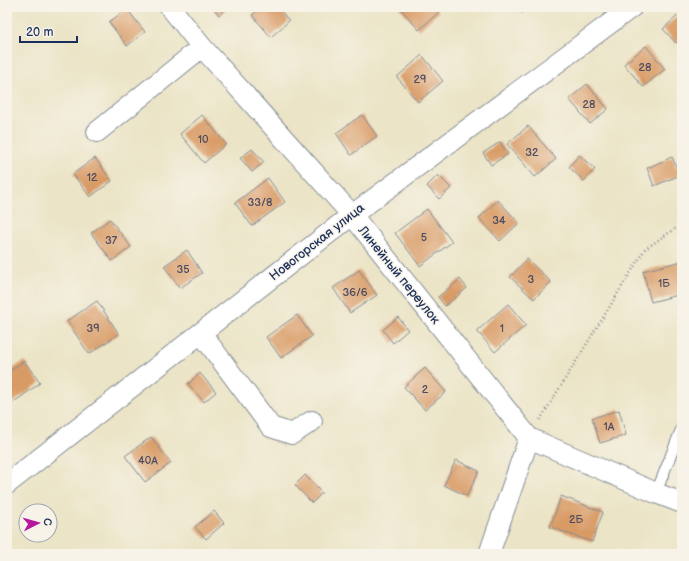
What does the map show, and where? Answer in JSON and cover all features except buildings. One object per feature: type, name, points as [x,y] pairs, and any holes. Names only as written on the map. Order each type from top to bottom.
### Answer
[{"type":"street","name":"Линейный переулок","points":[[170,7],[202,47],[352,215],[529,438]]},
{"type":"street","name":"Новогорская улица","points":[[7,484],[352,215],[632,7]]},
{"type":"street","points":[[97,132],[202,47]]},
{"type":"street","points":[[201,333],[271,427],[292,434],[312,421]]},
{"type":"street","points":[[489,554],[529,438],[682,503]]},
{"type":"lane","points":[[656,493],[682,427]]},
{"type":"path","points":[[529,438],[645,249],[682,224]]}]
